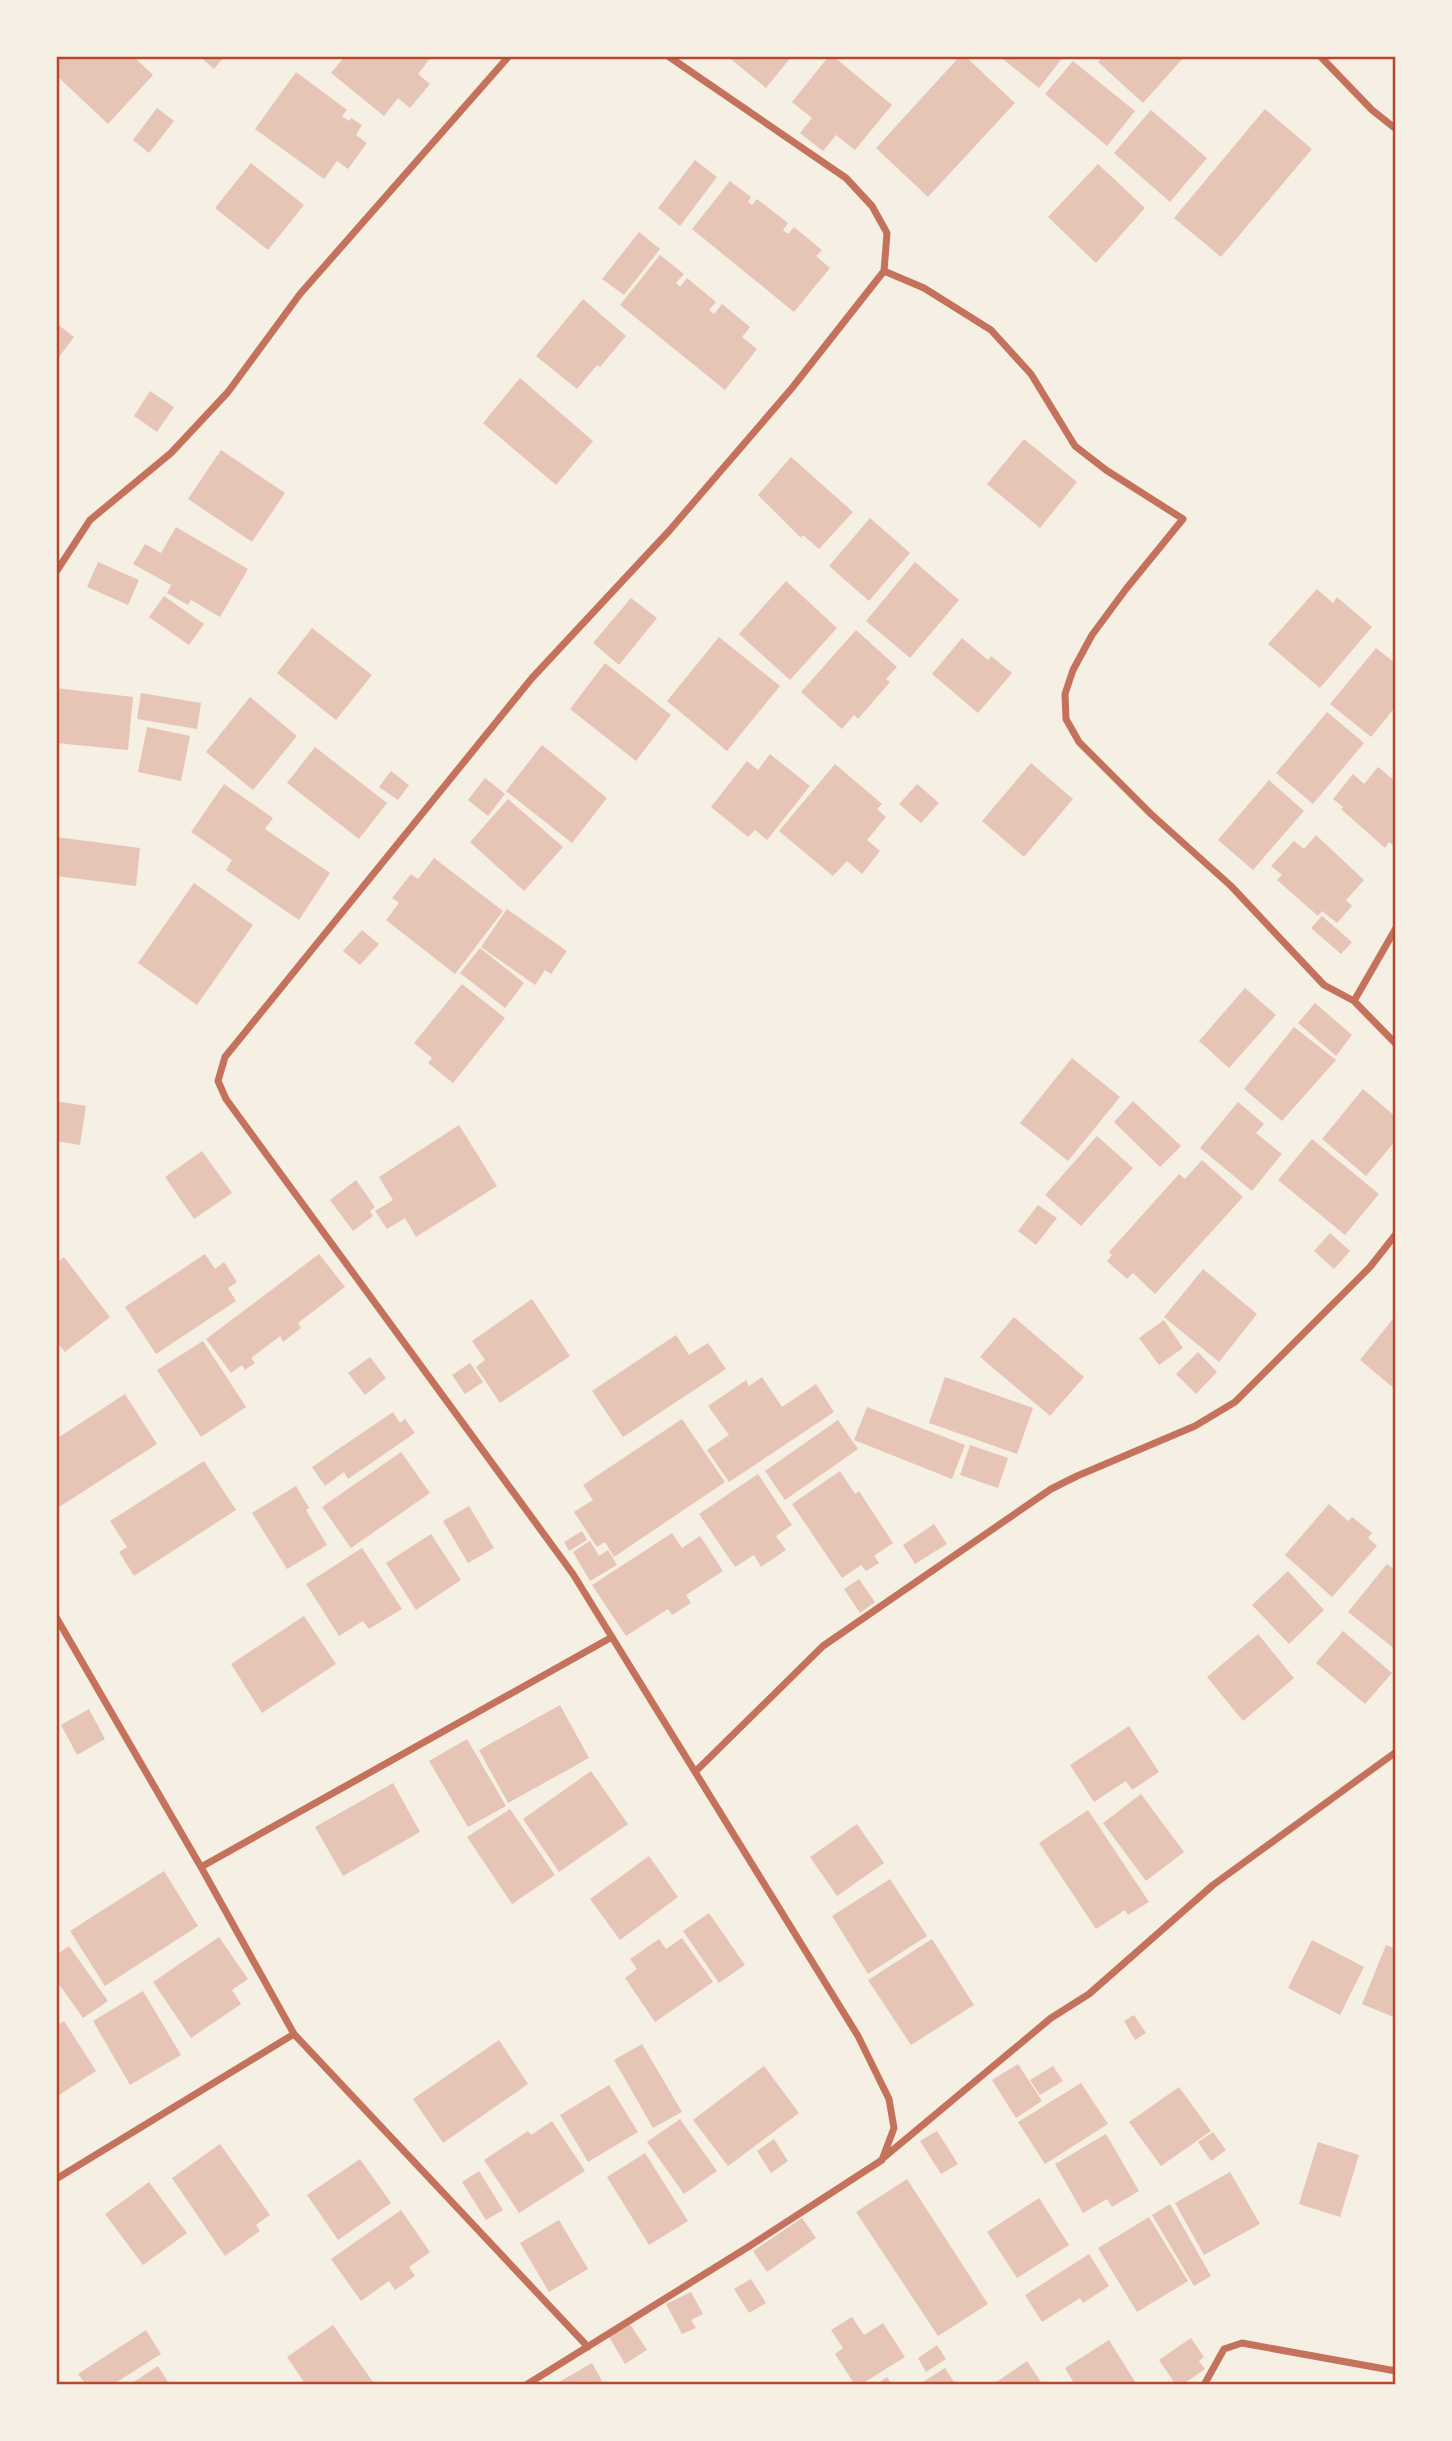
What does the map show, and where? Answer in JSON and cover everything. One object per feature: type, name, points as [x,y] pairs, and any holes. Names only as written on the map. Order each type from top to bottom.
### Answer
[{"type":"street","points":[[56,572],[90,520],[171,453],[228,392],[300,294],[509,56]]},
{"type":"street","points":[[668,56],[846,178],[872,206],[887,233],[884,271],[792,388],[669,531],[531,678],[225,1057],[218,1081],[226,1099],[573,1574],[858,2036],[889,2099],[894,2128],[882,2160]]},
{"type":"street","points":[[1320,56],[1372,110],[1396,129]]},
{"type":"street","points":[[884,271],[924,288],[991,330],[1031,374],[1075,446],[1106,470],[1183,519],[1092,635],[1073,670],[1065,694],[1066,719],[1079,742],[1151,814],[1231,886],[1324,985],[1354,1001],[1396,1044]]},
{"type":"street","points":[[1354,1001],[1396,928]]},
{"type":"street","points":[[695,1772],[822,1646],[1051,1489],[1195,1426],[1235,1402],[1370,1266],[1396,1234]]},
{"type":"street","points":[[56,1617],[294,2034],[588,2347]]},
{"type":"street","points":[[201,1867],[612,1637]]},
{"type":"street","points":[[526,2385],[882,2160],[1051,2018],[1089,1994],[1213,1885],[1396,1752]]},
{"type":"street","points":[[56,2179],[294,2034]]},
{"type":"street","points":[[1205,2385],[1224,2349],[1242,2343],[1396,2371]]},
{"type":"building","points":[[56,56],[133,56],[153,75],[108,124],[56,75]]},
{"type":"building","points":[[199,56],[225,56],[214,69]]},
{"type":"building","points":[[345,56],[432,56],[418,74],[430,84],[410,108],[398,98],[384,116],[331,73]]},
{"type":"building","points":[[727,56],[792,56],[766,88]]},
{"type":"building","points":[[829,56],[833,56],[892,105],[855,150],[836,135],[823,151],[800,133],[812,118],[792,102]]},
{"type":"building","points":[[960,56],[965,56],[1015,103],[928,197],[876,148]]},
{"type":"building","points":[[999,56],[1064,56],[1039,88]]},
{"type":"building","points":[[1104,56],[1185,56],[1143,103],[1098,62]]},
{"type":"building","points":[[1073,61],[1135,111],[1107,146],[1045,94]]},
{"type":"building","points":[[296,72],[347,110],[342,116],[362,125],[356,135],[367,143],[348,169],[337,161],[324,179],[255,129]]},
{"type":"building","points":[[157,108],[174,121],[149,153],[133,140]]},
{"type":"building","points":[[1265,109],[1312,149],[1221,257],[1174,218]]},
{"type":"building","points":[[1151,110],[1207,158],[1170,202],[1114,153]]},
{"type":"building","points":[[695,160],[717,177],[680,226],[658,208]]},
{"type":"building","points":[[251,163],[304,205],[268,250],[215,208]]},
{"type":"building","points":[[1098,164],[1145,208],[1096,263],[1048,217]]},
{"type":"building","points":[[730,181],[751,197],[748,202],[752,205],[757,199],[788,223],[783,230],[788,234],[794,227],[822,250],[816,256],[830,268],[794,312],[692,229]]},
{"type":"building","points":[[639,232],[660,249],[624,295],[602,279]]},
{"type":"building","points":[[660,255],[684,274],[676,283],[680,287],[687,278],[716,302],[709,310],[714,314],[722,304],[750,327],[742,337],[757,349],[725,390],[620,305]]},
{"type":"building","points":[[583,299],[626,336],[577,389],[536,356]]},
{"type":"building","points":[[56,323],[74,337],[56,361]]},
{"type":"building","points":[[520,378],[593,441],[556,485],[483,423]]},
{"type":"building","points":[[150,391],[174,407],[157,432],[134,416]]},
{"type":"building","points":[[1024,439],[1077,482],[1040,528],[987,484]]},
{"type":"building","points":[[221,450],[285,493],[252,542],[188,499]]},
{"type":"building","points":[[791,457],[853,512],[819,549],[803,535],[801,538],[758,495]]},
{"type":"building","points":[[870,518],[910,553],[869,601],[829,566]]},
{"type":"building","points":[[176,527],[248,569],[220,617],[191,600],[188,605],[167,593],[171,585],[133,564],[145,544],[161,553]]},
{"type":"building","points":[[98,562],[139,580],[128,605],[87,587]]},
{"type":"building","points":[[915,562],[959,600],[910,658],[866,621]]},
{"type":"building","points":[[786,581],[837,628],[790,680],[739,634]]},
{"type":"building","points":[[1317,589],[1333,603],[1337,597],[1372,627],[1320,688],[1268,644]]},
{"type":"building","points":[[164,596],[204,624],[189,645],[149,617]]},
{"type":"building","points":[[631,598],[657,618],[619,665],[593,643]]},
{"type":"building","points":[[312,628],[372,675],[336,720],[277,673]]},
{"type":"building","points":[[856,630],[897,667],[886,679],[890,682],[858,719],[854,715],[842,729],[801,692]]},
{"type":"building","points":[[719,637],[780,686],[727,751],[667,701]]},
{"type":"building","points":[[962,638],[988,660],[991,656],[1012,673],[978,713],[932,674]]},
{"type":"building","points":[[1376,648],[1396,664],[1396,706],[1371,737],[1330,704]]},
{"type":"building","points":[[605,663],[671,715],[636,761],[570,709]]},
{"type":"building","points":[[56,688],[133,697],[128,750],[56,743]]},
{"type":"building","points":[[141,693],[201,703],[197,729],[137,719]]},
{"type":"building","points":[[250,697],[297,736],[253,790],[206,752]]},
{"type":"building","points":[[1327,712],[1364,743],[1313,804],[1276,773]]},
{"type":"building","points":[[147,727],[190,736],[181,781],[138,772]]},
{"type":"building","points":[[542,745],[607,798],[572,843],[506,791]]},
{"type":"building","points":[[315,747],[387,803],[359,839],[287,783]]},
{"type":"building","points":[[770,754],[810,786],[767,840],[755,830],[748,837],[711,807],[747,761],[758,770]]},
{"type":"building","points":[[1031,763],[1073,799],[1024,857],[982,821]]},
{"type":"building","points":[[835,764],[882,804],[877,809],[886,817],[867,840],[880,851],[862,874],[847,861],[833,876],[779,831]]},
{"type":"building","points":[[1378,767],[1396,782],[1396,848],[1389,842],[1385,848],[1333,799],[1353,774],[1364,784]]},
{"type":"building","points":[[391,771],[409,785],[398,800],[379,787]]},
{"type":"building","points":[[485,778],[505,794],[488,816],[468,800]]},
{"type":"building","points":[[1269,780],[1304,811],[1253,870],[1218,840]]},
{"type":"building","points":[[224,784],[273,818],[265,829],[330,873],[299,920],[226,870],[232,860],[191,832]]},
{"type":"building","points":[[917,784],[939,803],[921,823],[899,804]]},
{"type":"building","points":[[508,799],[563,847],[524,891],[470,842]]},
{"type":"building","points":[[1316,835],[1364,880],[1346,900],[1352,906],[1337,923],[1322,911],[1318,916],[1277,880],[1282,875],[1271,866],[1294,841],[1304,849]]},
{"type":"building","points":[[56,837],[140,848],[136,886],[56,876]]},
{"type":"building","points":[[434,858],[503,911],[455,974],[386,920],[399,903],[392,898],[411,874],[418,879]]},
{"type":"building","points":[[194,883],[253,925],[197,1005],[138,963]]},
{"type":"building","points":[[507,909],[567,951],[551,974],[545,970],[535,985],[481,947]]},
{"type":"building","points":[[1322,916],[1352,942],[1341,954],[1311,928]]},
{"type":"building","points":[[362,930],[379,944],[360,965],[343,951]]},
{"type":"building","points":[[480,948],[524,983],[505,1008],[460,973]]},
{"type":"building","points":[[462,984],[505,1018],[453,1083],[428,1063],[432,1058],[414,1043]]},
{"type":"building","points":[[1245,988],[1276,1015],[1229,1068],[1199,1041]]},
{"type":"building","points":[[1315,1003],[1352,1035],[1336,1056],[1298,1023]]},
{"type":"building","points":[[1294,1027],[1336,1060],[1282,1121],[1244,1089]]},
{"type":"building","points":[[1072,1058],[1120,1097],[1068,1161],[1020,1123]]},
{"type":"building","points":[[1363,1089],[1396,1117],[1396,1140],[1366,1176],[1322,1139]]},
{"type":"building","points":[[56,1101],[86,1106],[80,1145],[56,1141]]},
{"type":"building","points":[[1133,1101],[1181,1146],[1160,1167],[1114,1122]]},
{"type":"building","points":[[1238,1102],[1264,1124],[1256,1133],[1282,1154],[1252,1191],[1200,1148]]},
{"type":"building","points":[[459,1125],[497,1186],[416,1237],[405,1218],[387,1229],[375,1211],[393,1200],[379,1177]]},
{"type":"building","points":[[1097,1136],[1133,1168],[1081,1226],[1045,1195]]},
{"type":"building","points":[[1312,1139],[1379,1194],[1345,1235],[1278,1180]]},
{"type":"building","points":[[202,1151],[232,1193],[194,1219],[165,1177]]},
{"type":"building","points":[[1202,1160],[1243,1197],[1155,1294],[1133,1273],[1127,1279],[1107,1261],[1112,1255],[1109,1252],[1179,1174],[1185,1179]]},
{"type":"building","points":[[356,1180],[375,1207],[370,1211],[373,1216],[353,1231],[330,1200]]},
{"type":"building","points":[[1038,1205],[1057,1218],[1036,1245],[1018,1231]]},
{"type":"building","points":[[1330,1233],[1350,1251],[1334,1269],[1314,1251]]},
{"type":"building","points":[[205,1254],[215,1269],[224,1262],[237,1282],[228,1288],[236,1301],[156,1354],[125,1307]]},
{"type":"building","points":[[319,1254],[345,1287],[298,1323],[301,1328],[283,1342],[280,1336],[251,1358],[255,1363],[245,1370],[242,1365],[231,1373],[206,1339]]},
{"type":"building","points":[[64,1257],[110,1317],[65,1352],[56,1341],[56,1263]]},
{"type":"building","points":[[1203,1269],[1257,1314],[1219,1362],[1164,1317]]},
{"type":"building","points":[[532,1299],[570,1356],[500,1403],[476,1367],[485,1360],[472,1341]]},
{"type":"building","points":[[1396,1315],[1396,1390],[1360,1360]]},
{"type":"building","points":[[1014,1317],[1084,1377],[1050,1416],[980,1357]]},
{"type":"building","points":[[1164,1320],[1183,1348],[1159,1365],[1139,1338]]},
{"type":"building","points":[[676,1335],[689,1355],[708,1343],[726,1369],[623,1437],[592,1391]]},
{"type":"building","points":[[203,1341],[246,1407],[201,1437],[157,1370]]},
{"type":"building","points":[[1198,1352],[1217,1372],[1196,1394],[1176,1374]]},
{"type":"building","points":[[370,1357],[386,1378],[365,1395],[348,1373]]},
{"type":"building","points":[[470,1363],[483,1382],[465,1394],[452,1375]]},
{"type":"building","points":[[762,1377],[782,1407],[816,1384],[834,1412],[729,1482],[707,1450],[729,1435],[708,1406],[746,1380],[749,1386]]},
{"type":"building","points":[[945,1377],[1033,1408],[1017,1454],[929,1423]]},
{"type":"building","points":[[125,1394],[157,1444],[56,1509],[56,1439]]},
{"type":"building","points":[[867,1407],[965,1445],[952,1479],[854,1440]]},
{"type":"building","points":[[393,1412],[400,1423],[405,1419],[415,1433],[348,1479],[344,1472],[325,1486],[312,1467]]},
{"type":"building","points":[[682,1419],[725,1482],[614,1557],[605,1542],[597,1547],[574,1512],[593,1500],[583,1485]]},
{"type":"building","points":[[838,1420],[858,1449],[785,1500],[765,1471]]},
{"type":"building","points":[[970,1445],[1008,1458],[998,1488],[960,1475]]},
{"type":"building","points":[[401,1452],[430,1493],[351,1548],[322,1507]]},
{"type":"building","points":[[204,1461],[236,1510],[134,1576],[119,1552],[127,1547],[110,1521]]},
{"type":"building","points":[[840,1471],[855,1494],[859,1491],[893,1543],[874,1556],[879,1563],[866,1571],[861,1565],[842,1578],[792,1504]]},
{"type":"building","points":[[758,1474],[792,1525],[776,1536],[786,1550],[761,1567],[754,1555],[735,1567],[699,1514]]},
{"type":"building","points":[[296,1486],[309,1508],[306,1510],[327,1545],[287,1569],[252,1513]]},
{"type":"building","points":[[1329,1504],[1348,1521],[1352,1517],[1372,1533],[1368,1538],[1377,1546],[1332,1597],[1285,1555]]},
{"type":"building","points":[[469,1506],[494,1548],[468,1563],[443,1521]]},
{"type":"building","points":[[934,1524],[947,1544],[915,1564],[903,1545]]},
{"type":"building","points":[[582,1531],[587,1540],[569,1551],[564,1542]]},
{"type":"building","points":[[672,1533],[682,1548],[700,1536],[723,1571],[686,1595],[691,1603],[672,1615],[668,1609],[626,1636],[592,1585]]},
{"type":"building","points":[[431,1534],[461,1580],[416,1610],[386,1563]]},
{"type":"building","points":[[590,1541],[599,1556],[608,1550],[617,1565],[590,1581],[573,1552]]},
{"type":"building","points":[[362,1548],[402,1609],[369,1629],[363,1621],[339,1636],[306,1584]]},
{"type":"building","points":[[1387,1564],[1396,1571],[1396,1650],[1348,1612]]},
{"type":"building","points":[[1288,1571],[1324,1610],[1289,1644],[1252,1605]]},
{"type":"building","points":[[859,1579],[875,1602],[860,1613],[844,1589]]},
{"type":"building","points":[[304,1616],[336,1664],[262,1713],[231,1664]]},
{"type":"building","points":[[1343,1631],[1392,1673],[1365,1704],[1316,1663]]},
{"type":"building","points":[[1258,1634],[1294,1678],[1243,1721],[1207,1677]]},
{"type":"building","points":[[560,1705],[589,1758],[508,1803],[479,1750]]},
{"type":"building","points":[[89,1709],[105,1739],[77,1755],[61,1725]]},
{"type":"building","points":[[1129,1726],[1159,1772],[1132,1790],[1126,1781],[1094,1802],[1070,1765]]},
{"type":"building","points":[[467,1739],[506,1806],[468,1827],[429,1761]]},
{"type":"building","points":[[591,1771],[628,1824],[559,1872],[523,1819]]},
{"type":"building","points":[[393,1783],[420,1832],[343,1876],[315,1827]]},
{"type":"building","points":[[1141,1794],[1184,1852],[1146,1881],[1103,1823]]},
{"type":"building","points":[[510,1809],[555,1875],[512,1904],[467,1837]]},
{"type":"building","points":[[1088,1810],[1149,1902],[1128,1915],[1125,1910],[1096,1929],[1039,1843]]},
{"type":"building","points":[[857,1824],[884,1863],[837,1896],[810,1857]]},
{"type":"building","points":[[649,1856],[678,1897],[620,1940],[590,1899]]},
{"type":"building","points":[[164,1871],[198,1926],[105,1986],[70,1931]]},
{"type":"building","points":[[890,1879],[927,1936],[868,1974],[832,1916]]},
{"type":"building","points":[[709,1913],[745,1965],[719,1983],[683,1931]]},
{"type":"building","points":[[219,1937],[248,1979],[232,1990],[241,2004],[191,2038],[153,1982]]},
{"type":"building","points":[[682,1938],[713,1982],[655,2022],[625,1978],[637,1969],[630,1959],[659,1939],[666,1949]]},
{"type":"building","points":[[932,1939],[974,2005],[911,2045],[868,1980]]},
{"type":"building","points":[[1312,1940],[1364,1967],[1340,2015],[1288,1988]]},
{"type":"building","points":[[1386,1945],[1396,1949],[1396,2018],[1362,2004]]},
{"type":"building","points":[[69,1946],[108,2001],[83,2018],[56,1980],[56,1955]]},
{"type":"building","points":[[143,1991],[181,2055],[130,2085],[93,2021]]},
{"type":"building","points":[[1134,2015],[1146,2033],[1135,2040],[1124,2021]]},
{"type":"building","points":[[64,2021],[96,2071],[56,2097],[56,2026]]},
{"type":"building","points":[[499,2040],[528,2084],[443,2143],[413,2099]]},
{"type":"building","points":[[642,2044],[682,2112],[653,2128],[614,2060]]},
{"type":"building","points":[[1018,2064],[1042,2101],[1016,2118],[992,2080]]},
{"type":"building","points":[[764,2066],[799,2113],[728,2166],[693,2120]]},
{"type":"building","points":[[1053,2066],[1063,2081],[1040,2095],[1030,2080]]},
{"type":"building","points":[[1081,2083],[1108,2124],[1045,2164],[1018,2122]]},
{"type":"building","points":[[609,2085],[638,2132],[588,2162],[560,2115]]},
{"type":"building","points":[[1179,2087],[1211,2131],[1161,2166],[1129,2122]]},
{"type":"building","points":[[680,2119],[717,2171],[684,2194],[647,2142]]},
{"type":"building","points":[[552,2121],[585,2171],[519,2213],[484,2160],[528,2131],[531,2135]]},
{"type":"building","points":[[937,2131],[958,2164],[941,2174],[920,2141]]},
{"type":"building","points":[[1213,2132],[1226,2150],[1211,2161],[1198,2142]]},
{"type":"building","points":[[1106,2134],[1139,2191],[1112,2207],[1107,2199],[1083,2213],[1055,2164]]},
{"type":"building","points":[[774,2139],[788,2161],[771,2173],[757,2151]]},
{"type":"building","points":[[1318,2142],[1359,2155],[1340,2217],[1299,2204]]},
{"type":"building","points":[[220,2144],[270,2215],[256,2225],[260,2231],[225,2256],[172,2178]]},
{"type":"building","points":[[645,2153],[688,2221],[649,2245],[607,2177]]},
{"type":"building","points":[[360,2159],[391,2203],[338,2240],[307,2195]]},
{"type":"building","points":[[479,2171],[503,2210],[486,2220],[462,2182]]},
{"type":"building","points":[[1230,2172],[1260,2224],[1204,2255],[1175,2203]]},
{"type":"building","points":[[907,2179],[988,2304],[938,2336],[856,2212]]},
{"type":"building","points":[[149,2182],[187,2233],[143,2265],[105,2214]]},
{"type":"building","points":[[1039,2198],[1069,2245],[1017,2278],[987,2232]]},
{"type":"building","points":[[1170,2204],[1211,2276],[1194,2286],[1152,2215]]},
{"type":"building","points":[[401,2210],[430,2252],[409,2267],[415,2276],[395,2290],[389,2281],[361,2301],[331,2259]]},
{"type":"building","points":[[1149,2217],[1188,2281],[1137,2312],[1098,2248]]},
{"type":"building","points":[[802,2218],[816,2238],[767,2272],[753,2251]]},
{"type":"building","points":[[559,2220],[588,2269],[549,2292],[520,2243]]},
{"type":"building","points":[[1089,2254],[1109,2286],[1083,2303],[1080,2298],[1042,2322],[1025,2295]]},
{"type":"building","points":[[751,2279],[766,2303],[749,2313],[734,2289]]},
{"type":"building","points":[[691,2292],[703,2314],[691,2320],[696,2328],[682,2334],[666,2304]]},
{"type":"building","points":[[852,2317],[864,2335],[883,2323],[905,2357],[860,2385],[855,2385],[835,2354],[843,2348],[831,2330]]},
{"type":"building","points":[[630,2324],[647,2350],[625,2364],[609,2337]]},
{"type":"building","points":[[333,2325],[375,2385],[306,2385],[287,2357]]},
{"type":"building","points":[[146,2330],[161,2354],[112,2385],[86,2385],[78,2374]]},
{"type":"building","points":[[1191,2338],[1204,2357],[1199,2361],[1205,2369],[1182,2385],[1176,2385],[1159,2360]]},
{"type":"building","points":[[1109,2340],[1137,2385],[1075,2385],[1065,2368]]},
{"type":"building","points":[[937,2345],[946,2359],[926,2372],[918,2358]]},
{"type":"building","points":[[1027,2361],[1043,2385],[992,2385]]},
{"type":"building","points":[[592,2363],[602,2381],[594,2385],[554,2385]]},
{"type":"building","points":[[158,2366],[170,2385],[129,2385]]},
{"type":"building","points":[[945,2368],[956,2385],[918,2385]]},
{"type":"building","points":[[887,2377],[892,2385],[875,2385]]}]
